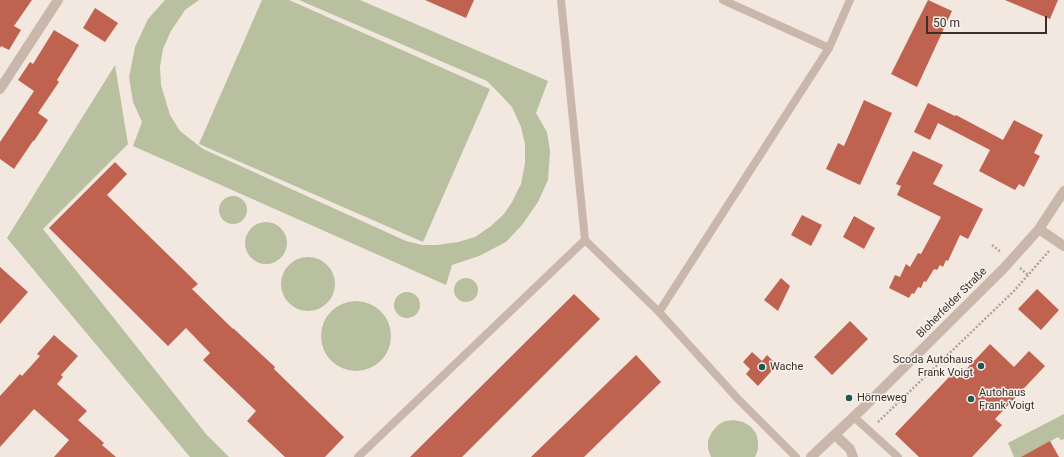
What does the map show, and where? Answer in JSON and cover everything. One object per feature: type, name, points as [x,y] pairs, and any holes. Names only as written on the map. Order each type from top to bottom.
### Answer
[{"type":"street","points":[[0,89],[58,0]]},
{"type":"street","name":"Bloherfelder Straße","points":[[811,457],[854,417],[1004,268],[1039,229],[1064,191]]},
{"type":"street","points":[[1039,229],[1060,244]]},
{"type":"street","points":[[835,435],[850,449],[853,457]]},
{"type":"lane","points":[[561,0],[585,240],[658,312],[738,399],[796,457]]},
{"type":"lane","points":[[722,0],[829,48]]},
{"type":"lane","points":[[658,312],[829,48],[850,0]]},
{"type":"lane","points":[[358,457],[585,240]]},
{"type":"lane","points":[[854,417],[898,457]]},
{"type":"path","points":[[868,431],[1014,291],[1060,244]]},
{"type":"green space","points":[[165,0],[199,0],[185,10],[171,31],[163,49],[160,67],[161,85],[170,115],[180,131],[203,149],[406,241],[422,245],[437,245],[458,242],[475,237],[491,226],[504,214],[521,184],[525,163],[525,144],[521,127],[512,107],[487,81],[299,0],[360,0],[548,81],[536,113],[547,132],[550,151],[548,180],[538,202],[522,225],[506,242],[479,256],[452,265],[446,285],[133,146],[142,122],[133,102],[129,77],[135,47],[148,19]]},
{"type":"green space","points":[[262,0],[289,0],[490,89],[423,242],[199,144]]},
{"type":"green space","points":[[115,65],[128,144],[43,229],[206,434],[229,457],[190,457],[7,238]]},
{"type":"green space","points":[[233,196],[243,200],[247,210],[243,220],[233,224],[223,220],[219,210],[223,200]]},
{"type":"green space","points":[[262,222],[270,222],[278,225],[284,231],[287,243],[284,255],[278,261],[270,264],[262,264],[254,261],[248,255],[245,247],[245,239],[248,231],[254,225]]},
{"type":"green space","points":[[308,257],[318,259],[327,265],[333,274],[335,284],[333,294],[327,303],[318,309],[308,311],[298,309],[289,303],[283,294],[281,284],[283,274],[289,265],[298,259]]},
{"type":"green space","points":[[466,278],[475,281],[478,290],[475,299],[466,302],[457,299],[454,290],[457,281]]},
{"type":"green space","points":[[407,292],[416,296],[420,305],[416,314],[407,318],[398,314],[394,305],[398,296]]},
{"type":"green space","points":[[356,301],[375,307],[385,317],[391,336],[385,355],[375,365],[356,371],[337,365],[327,355],[321,336],[327,317],[337,307]]},
{"type":"green space","points":[[1064,414],[1064,439],[1061,440],[1058,437],[1022,457],[1014,457],[1008,443]]},
{"type":"green space","points":[[734,420],[743,422],[750,426],[756,433],[758,450],[755,457],[711,457],[708,449],[708,440],[712,432],[718,425],[725,421]]},
{"type":"building","points":[[0,0],[32,0],[14,26],[21,30],[9,50],[1,46],[0,48]]},
{"type":"building","points":[[425,0],[474,0],[466,18]]},
{"type":"building","points":[[928,0],[952,11],[917,87],[891,74]]},
{"type":"building","points":[[1005,0],[1058,0],[1050,19]]},
{"type":"building","points":[[95,8],[118,23],[105,42],[83,28]]},
{"type":"building","points":[[54,30],[79,45],[57,80],[59,82],[38,113],[48,120],[14,169],[0,159],[0,142],[34,91],[18,80],[30,62],[33,64]]},
{"type":"building","points":[[864,100],[892,113],[860,185],[826,169],[838,143],[844,146]]},
{"type":"building","points":[[928,103],[955,116],[956,115],[1003,140],[1014,120],[1043,135],[1034,153],[1040,156],[1024,187],[1019,184],[1015,190],[979,171],[990,150],[938,123],[930,140],[914,132]]},
{"type":"building","points":[[913,151],[943,165],[933,184],[983,209],[968,239],[960,235],[948,261],[946,260],[943,267],[940,265],[937,270],[934,269],[926,282],[924,281],[921,288],[918,287],[914,294],[912,293],[909,298],[889,288],[895,275],[900,277],[906,264],[910,267],[918,253],[921,254],[941,217],[897,195],[901,186],[896,184]]},
{"type":"building","points":[[115,162],[127,174],[107,195],[198,284],[192,289],[275,367],[274,369],[344,437],[325,457],[285,457],[247,421],[256,411],[203,360],[210,353],[186,328],[168,346],[49,228]]},
{"type":"building","points":[[802,215],[822,225],[811,246],[791,235]]},
{"type":"building","points":[[854,216],[875,228],[864,249],[843,237]]},
{"type":"building","points":[[0,267],[28,292],[0,324]]},
{"type":"building","points":[[781,278],[790,286],[778,311],[764,300]]},
{"type":"building","points":[[1037,289],[1059,310],[1041,330],[1018,309]]},
{"type":"building","points":[[574,294],[600,319],[462,457],[410,457]]},
{"type":"building","points":[[850,321],[868,339],[832,375],[814,357]]},
{"type":"building","points":[[54,335],[78,356],[61,375],[63,377],[57,384],[87,411],[78,420],[104,443],[102,445],[116,457],[54,457],[69,440],[34,409],[0,447],[0,396],[20,374],[22,376],[40,356],[37,354]]},
{"type":"building","name":"Autohaus Frank Voigt","points":[[990,344],[1014,367],[1029,351],[1045,366],[995,419],[1002,425],[972,457],[919,457],[895,434],[952,374],[957,379]]},
{"type":"building","name":"Wache","points":[[752,352],[762,361],[767,355],[777,365],[758,386],[746,374],[750,369],[743,362]]},
{"type":"building","points":[[636,355],[661,382],[584,457],[531,457]]},
{"type":"building","points":[[1050,441],[1059,457],[1021,457]]},
{"type":"place","name":"Scoda Autohaus Frank Voigt","points":[[981,366]]},
{"type":"place","name":"Wache","points":[[762,367]]},
{"type":"place","name":"Hörneweg","points":[[849,398]]},
{"type":"place","name":"Autohaus Frank Voigt","points":[[971,399]]}]
